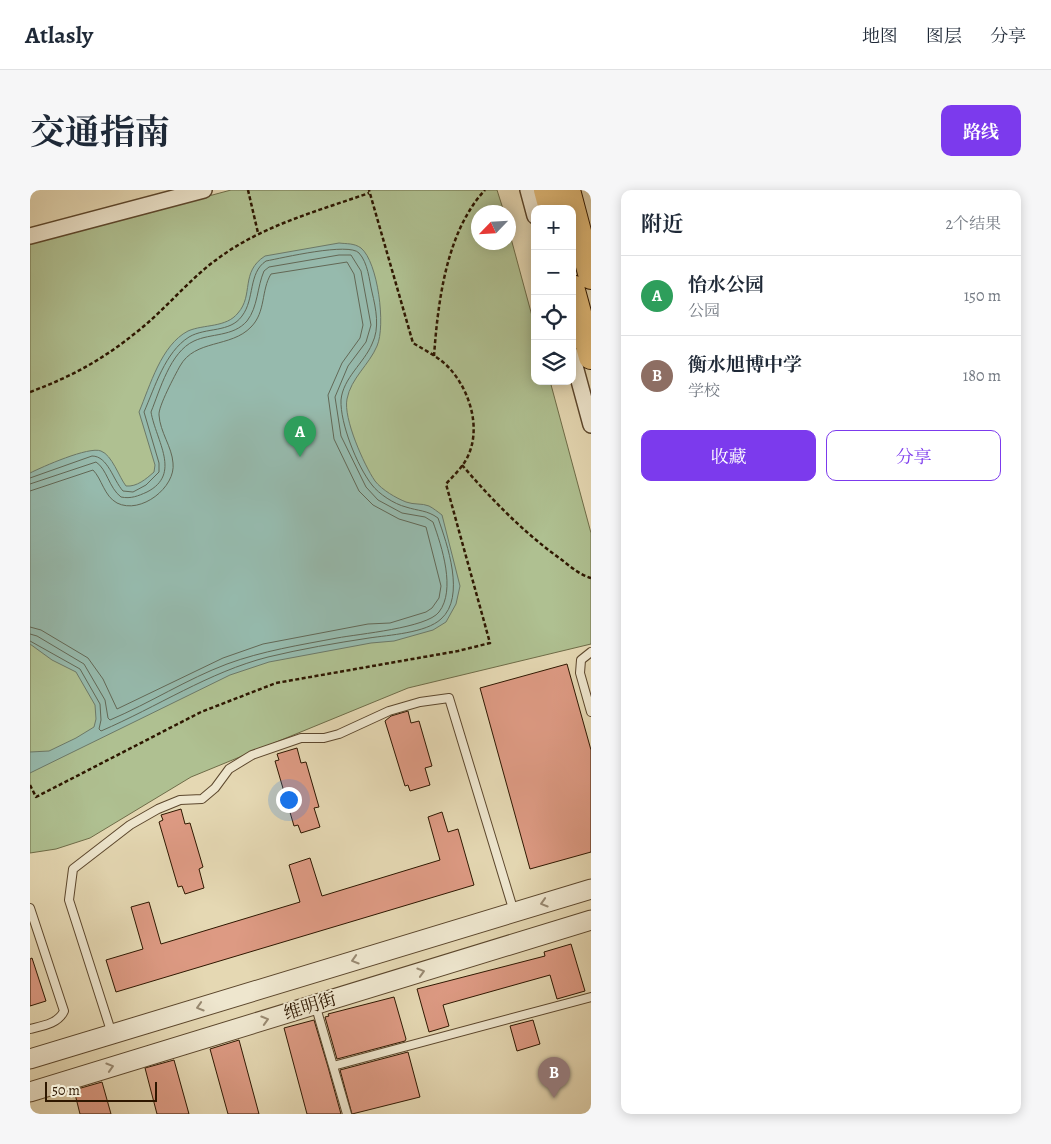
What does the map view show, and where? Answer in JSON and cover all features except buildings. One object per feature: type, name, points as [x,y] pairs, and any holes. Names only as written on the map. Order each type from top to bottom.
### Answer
[{"type":"main road","points":[[546,190],[550,205]]},
{"type":"main road","points":[[568,190],[591,277]]},
{"type":"main road","points":[[574,295],[591,357]]},
{"type":"street","points":[[30,236],[204,190]]},
{"type":"street","points":[[528,190],[532,205]]},
{"type":"street","points":[[576,370],[591,425]]},
{"type":"street","name":"维明街","points":[[30,1059],[591,889]]},
{"type":"street","name":"维明街","points":[[30,1092],[591,920]]},
{"type":"lane","points":[[591,652],[581,660],[580,673],[591,712]]},
{"type":"lane","points":[[112,1034],[69,900],[73,869],[130,825],[158,809],[180,800],[202,799],[216,788],[229,769],[252,755],[301,738],[324,738],[339,734],[403,706],[449,698],[514,912]]},
{"type":"lane","points":[[30,908],[64,1011],[62,1017],[51,1023],[30,1029]]},
{"type":"lane","points":[[333,1066],[591,997]]},
{"type":"lane","points":[[315,1004],[348,1114]]},
{"type":"path","points":[[248,190],[258,233]]},
{"type":"path","points":[[434,356],[438,300],[453,248],[469,212],[485,190]]},
{"type":"path","points":[[30,392],[67,378],[92,365],[139,330],[218,259],[258,233],[369,191],[413,343],[434,356],[450,370],[463,388],[472,407],[474,430],[468,456],[446,484],[490,643],[458,651],[276,683],[201,712],[36,798],[30,785]]},
{"type":"path","points":[[462,465],[494,502],[520,525],[552,553],[584,576],[591,578]]},
{"type":"green space","points":[[231,190],[497,190],[502,205],[471,205],[471,250],[514,250],[531,312],[531,385],[551,385],[591,533],[591,644],[408,688],[191,777],[90,838],[56,849],[30,853],[30,244]]},
{"type":"water","points":[[339,243],[358,246],[367,255],[376,280],[381,324],[380,337],[374,353],[349,391],[347,407],[351,429],[365,464],[378,484],[402,500],[429,506],[442,515],[460,586],[456,604],[446,622],[433,630],[394,641],[371,643],[269,662],[230,675],[30,773],[30,752],[49,751],[76,738],[94,727],[96,719],[95,705],[76,672],[52,660],[30,644],[30,473],[66,458],[95,450],[105,453],[109,457],[126,486],[138,484],[145,480],[154,472],[155,465],[139,412],[157,367],[170,346],[188,331],[233,318],[243,306],[252,269],[265,256]]},
{"type":"place","name":"怡水公园","points":[[300,457]]},
{"type":"place","name":"衡水旭博中学","points":[[554,1098]]}]
